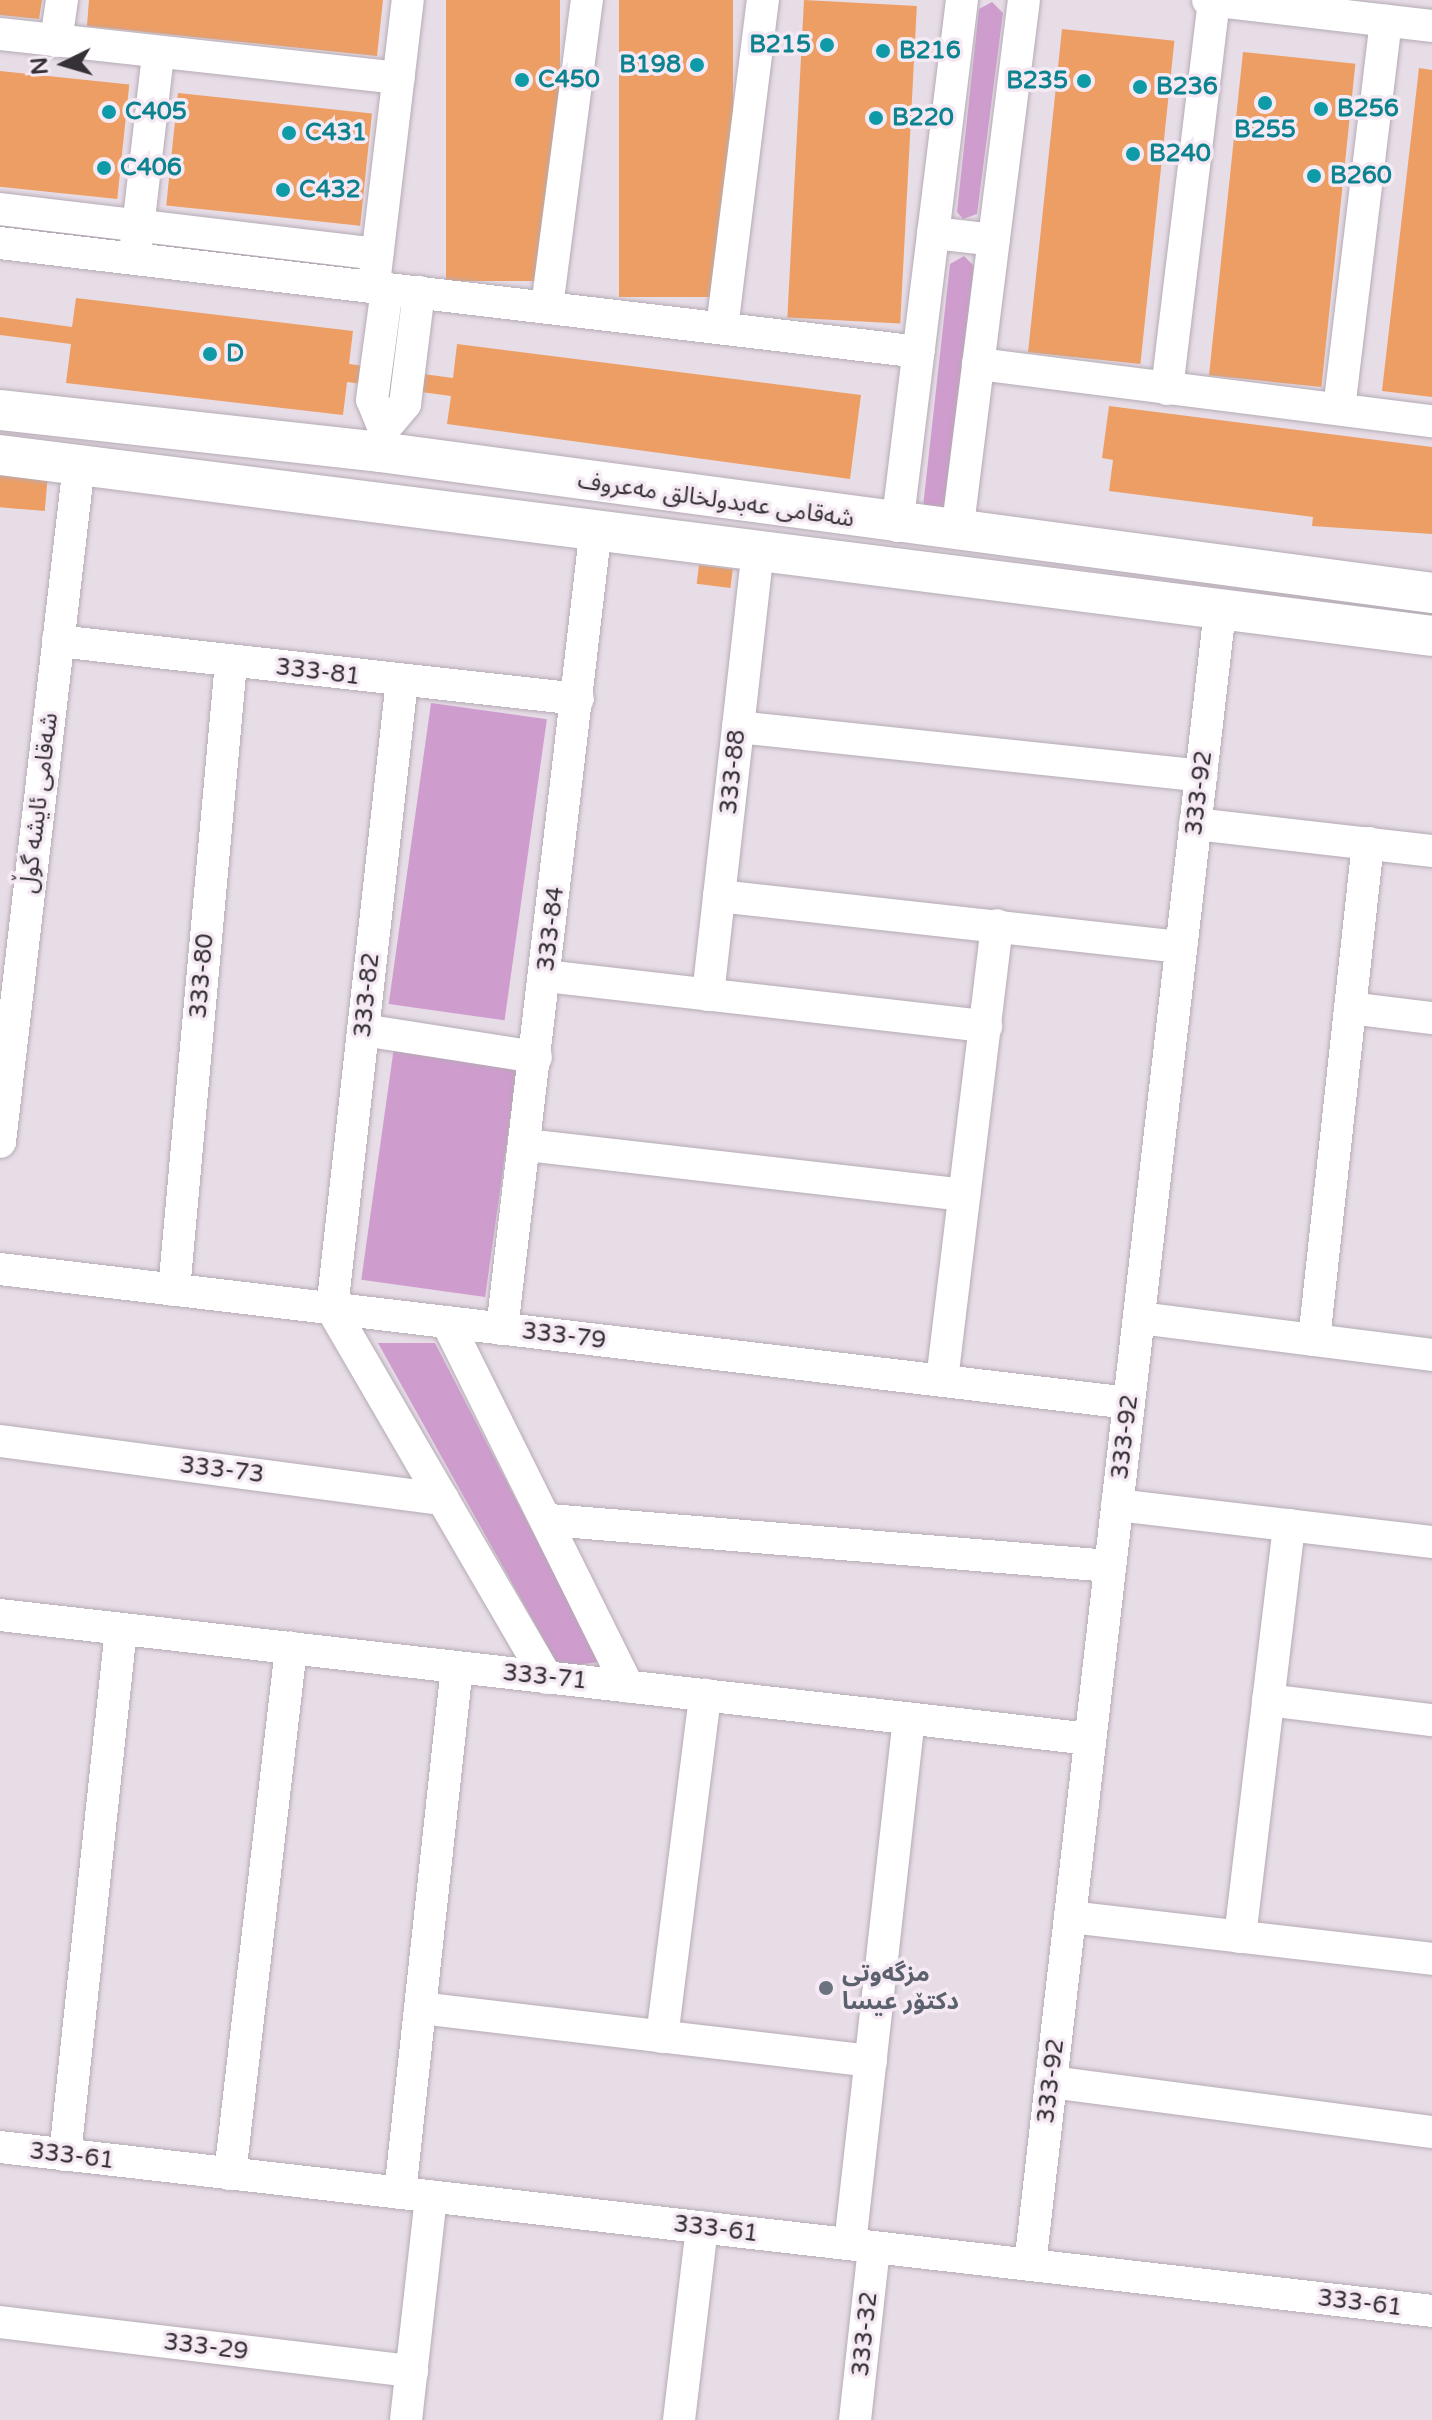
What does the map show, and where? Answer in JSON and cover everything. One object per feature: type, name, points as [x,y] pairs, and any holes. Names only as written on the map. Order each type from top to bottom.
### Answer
[{"type":"main road","name":"شەقامی عەبدولخالق مەعروف","points":[[0,410],[382,441],[897,526],[1432,593]]},
{"type":"main road","points":[[372,499],[382,441]]},
{"type":"main road","name":"شەقامی عەبدولخالق مەعروف","points":[[0,455],[372,499],[1432,636]]},
{"type":"street","points":[[56,41],[62,0]]},
{"type":"street","points":[[382,441],[372,400],[380,288],[377,254],[408,0]]},
{"type":"street","points":[[547,307],[587,0]]},
{"type":"street","points":[[722,328],[763,0]]},
{"type":"street","points":[[897,526],[962,0]]},
{"type":"street","points":[[957,533],[1024,0]]},
{"type":"street","points":[[1167,389],[1211,0],[1432,26]]},
{"type":"street","points":[[1339,409],[1386,21]]},
{"type":"street","points":[[0,34],[158,54],[399,78]]},
{"type":"street","points":[[135,259],[158,54]]},
{"type":"street","points":[[0,209],[377,254]]},
{"type":"street","points":[[933,233],[994,240]]},
{"type":"street","points":[[0,243],[919,352]]},
{"type":"street","points":[[382,441],[405,404],[419,292]]},
{"type":"street","points":[[978,364],[1432,421]]},
{"type":"street","name":"شەقامی ئایشە گوڵ","points":[[0,1142],[79,464]]},
{"type":"street","name":"333-84","points":[[502,1329],[596,528]]},
{"type":"street","name":"333-88","points":[[708,995],[758,549]]},
{"type":"street","name":"333-92","points":[[1030,2265],[1220,609]]},
{"type":"street","name":"333-81","points":[[58,641],[578,699]]},
{"type":"street","name":"333-80","points":[[174,1290],[231,662]]},
{"type":"street","name":"333-82","points":[[332,1309],[402,681]]},
{"type":"street","points":[[738,727],[1201,776]]},
{"type":"street","points":[[1195,824],[1432,851]]},
{"type":"street","points":[[1314,1340],[1368,843]]},
{"type":"street","points":[[719,896],[1181,947]]},
{"type":"street","points":[[942,1380],[997,925]]},
{"type":"street","points":[[545,976],[986,1026]]},
{"type":"street","points":[[1350,1008],[1432,1018]]},
{"type":"street","points":[[363,1030],[536,1057]]},
{"type":"street","points":[[526,1145],[964,1195]]},
{"type":"street","name":"333-79","points":[[0,1269],[1129,1403]]},
{"type":"street","points":[[332,1309],[547,1678]]},
{"type":"street","points":[[1139,1318],[1432,1355]]},
{"type":"street","points":[[447,1322],[550,1520],[628,1687]]},
{"type":"street","name":"333-73","points":[[0,1441],[443,1499]]},
{"type":"street","points":[[1117,1505],[1432,1542]]},
{"type":"street","points":[[550,1520],[1110,1566]]},
{"type":"street","points":[[1240,1937],[1289,1525]]},
{"type":"street","name":"333-71","points":[[0,1615],[1090,1739]]},
{"type":"street","points":[[65,2155],[121,1629]]},
{"type":"street","points":[[230,2174],[291,1648]]},
{"type":"street","points":[[406,2420],[412,2371],[420,2008],[457,1667]]},
{"type":"street","points":[[662,2037],[705,1695]]},
{"type":"street","points":[[1268,1700],[1432,1720]]},
{"type":"street","name":"333-32","points":[[855,2420],[871,2061],[909,1718]]},
{"type":"street","points":[[1070,1917],[1432,1959]]},
{"type":"street","points":[[420,2008],[871,2061]]},
{"type":"street","points":[[1051,2082],[1432,2132]]},
{"type":"street","name":"333-61","points":[[0,2147],[1432,2311]]},
{"type":"street","points":[[679,2420],[702,2227]]},
{"type":"street","points":[[1432,2304],[1432,2311]]},
{"type":"street","name":"333-29","points":[[0,2322],[412,2371]]},
{"type":"shaded area","points":[[992,2],[1003,13],[977,214],[963,219],[957,212],[979,9]]},
{"type":"shaded area","points":[[964,256],[974,266],[947,509],[923,507],[950,264]]},
{"type":"shaded area","points":[[431,703],[547,719],[505,1020],[389,1004]]},
{"type":"shaded area","points":[[394,1047],[518,1064],[485,1297],[361,1280]]},
{"type":"shaded area","points":[[378,1343],[435,1343],[600,1662],[559,1667]]},
{"type":"building","points":[[0,0],[42,0],[39,19],[0,15]]},
{"type":"building","points":[[89,0],[383,0],[377,56],[87,26]]},
{"type":"building","points":[[446,0],[560,0],[560,281],[446,281]]},
{"type":"building","points":[[619,0],[733,0],[733,297],[619,297]]},
{"type":"building","points":[[804,0],[917,6],[900,323],[787,318]]},
{"type":"building","points":[[1062,29],[1174,41],[1140,364],[1028,352]]},
{"type":"building","points":[[1243,52],[1355,64],[1321,387],[1209,375]]},
{"type":"building","points":[[1419,68],[1432,70],[1432,397],[1382,391]]},
{"type":"building","points":[[0,71],[129,85],[117,199],[0,187]]},
{"type":"building","points":[[178,93],[372,113],[360,226],[166,205]]},
{"type":"building","points":[[76,298],[353,331],[349,364],[453,378],[457,344],[861,395],[850,479],[447,424],[451,396],[347,382],[343,415],[66,383],[71,344],[0,335],[0,317],[72,327]]},
{"type":"building","points":[[1109,406],[1432,447],[1432,534],[1312,526],[1313,517],[1109,491],[1113,460],[1102,458]]},
{"type":"building","points":[[0,460],[49,464],[45,511],[0,507]]},
{"type":"building","points":[[699,565],[733,569],[730,588],[697,584]]},
{"type":"place","name":"B215","points":[[827,45]]},
{"type":"place","name":"B216","points":[[883,51]]},
{"type":"place","name":"B198","points":[[697,65]]},
{"type":"place","name":"C450","points":[[522,80]]},
{"type":"place","name":"B235","points":[[1084,81]]},
{"type":"place","name":"B236","points":[[1140,87]]},
{"type":"place","name":"B255","points":[[1265,103]]},
{"type":"place","name":"B256","points":[[1321,109]]},
{"type":"place","name":"C405","points":[[109,112]]},
{"type":"place","name":"B220","points":[[876,118]]},
{"type":"place","name":"C431","points":[[289,133]]},
{"type":"place","name":"B240","points":[[1133,154]]},
{"type":"place","name":"C406","points":[[104,168]]},
{"type":"place","name":"B260","points":[[1314,176]]},
{"type":"place","name":"C432","points":[[283,190]]},
{"type":"place","name":"D","points":[[210,354]]},
{"type":"place","name":"مزگەوتی دکتۆر عیسا","points":[[826,1988]]}]
